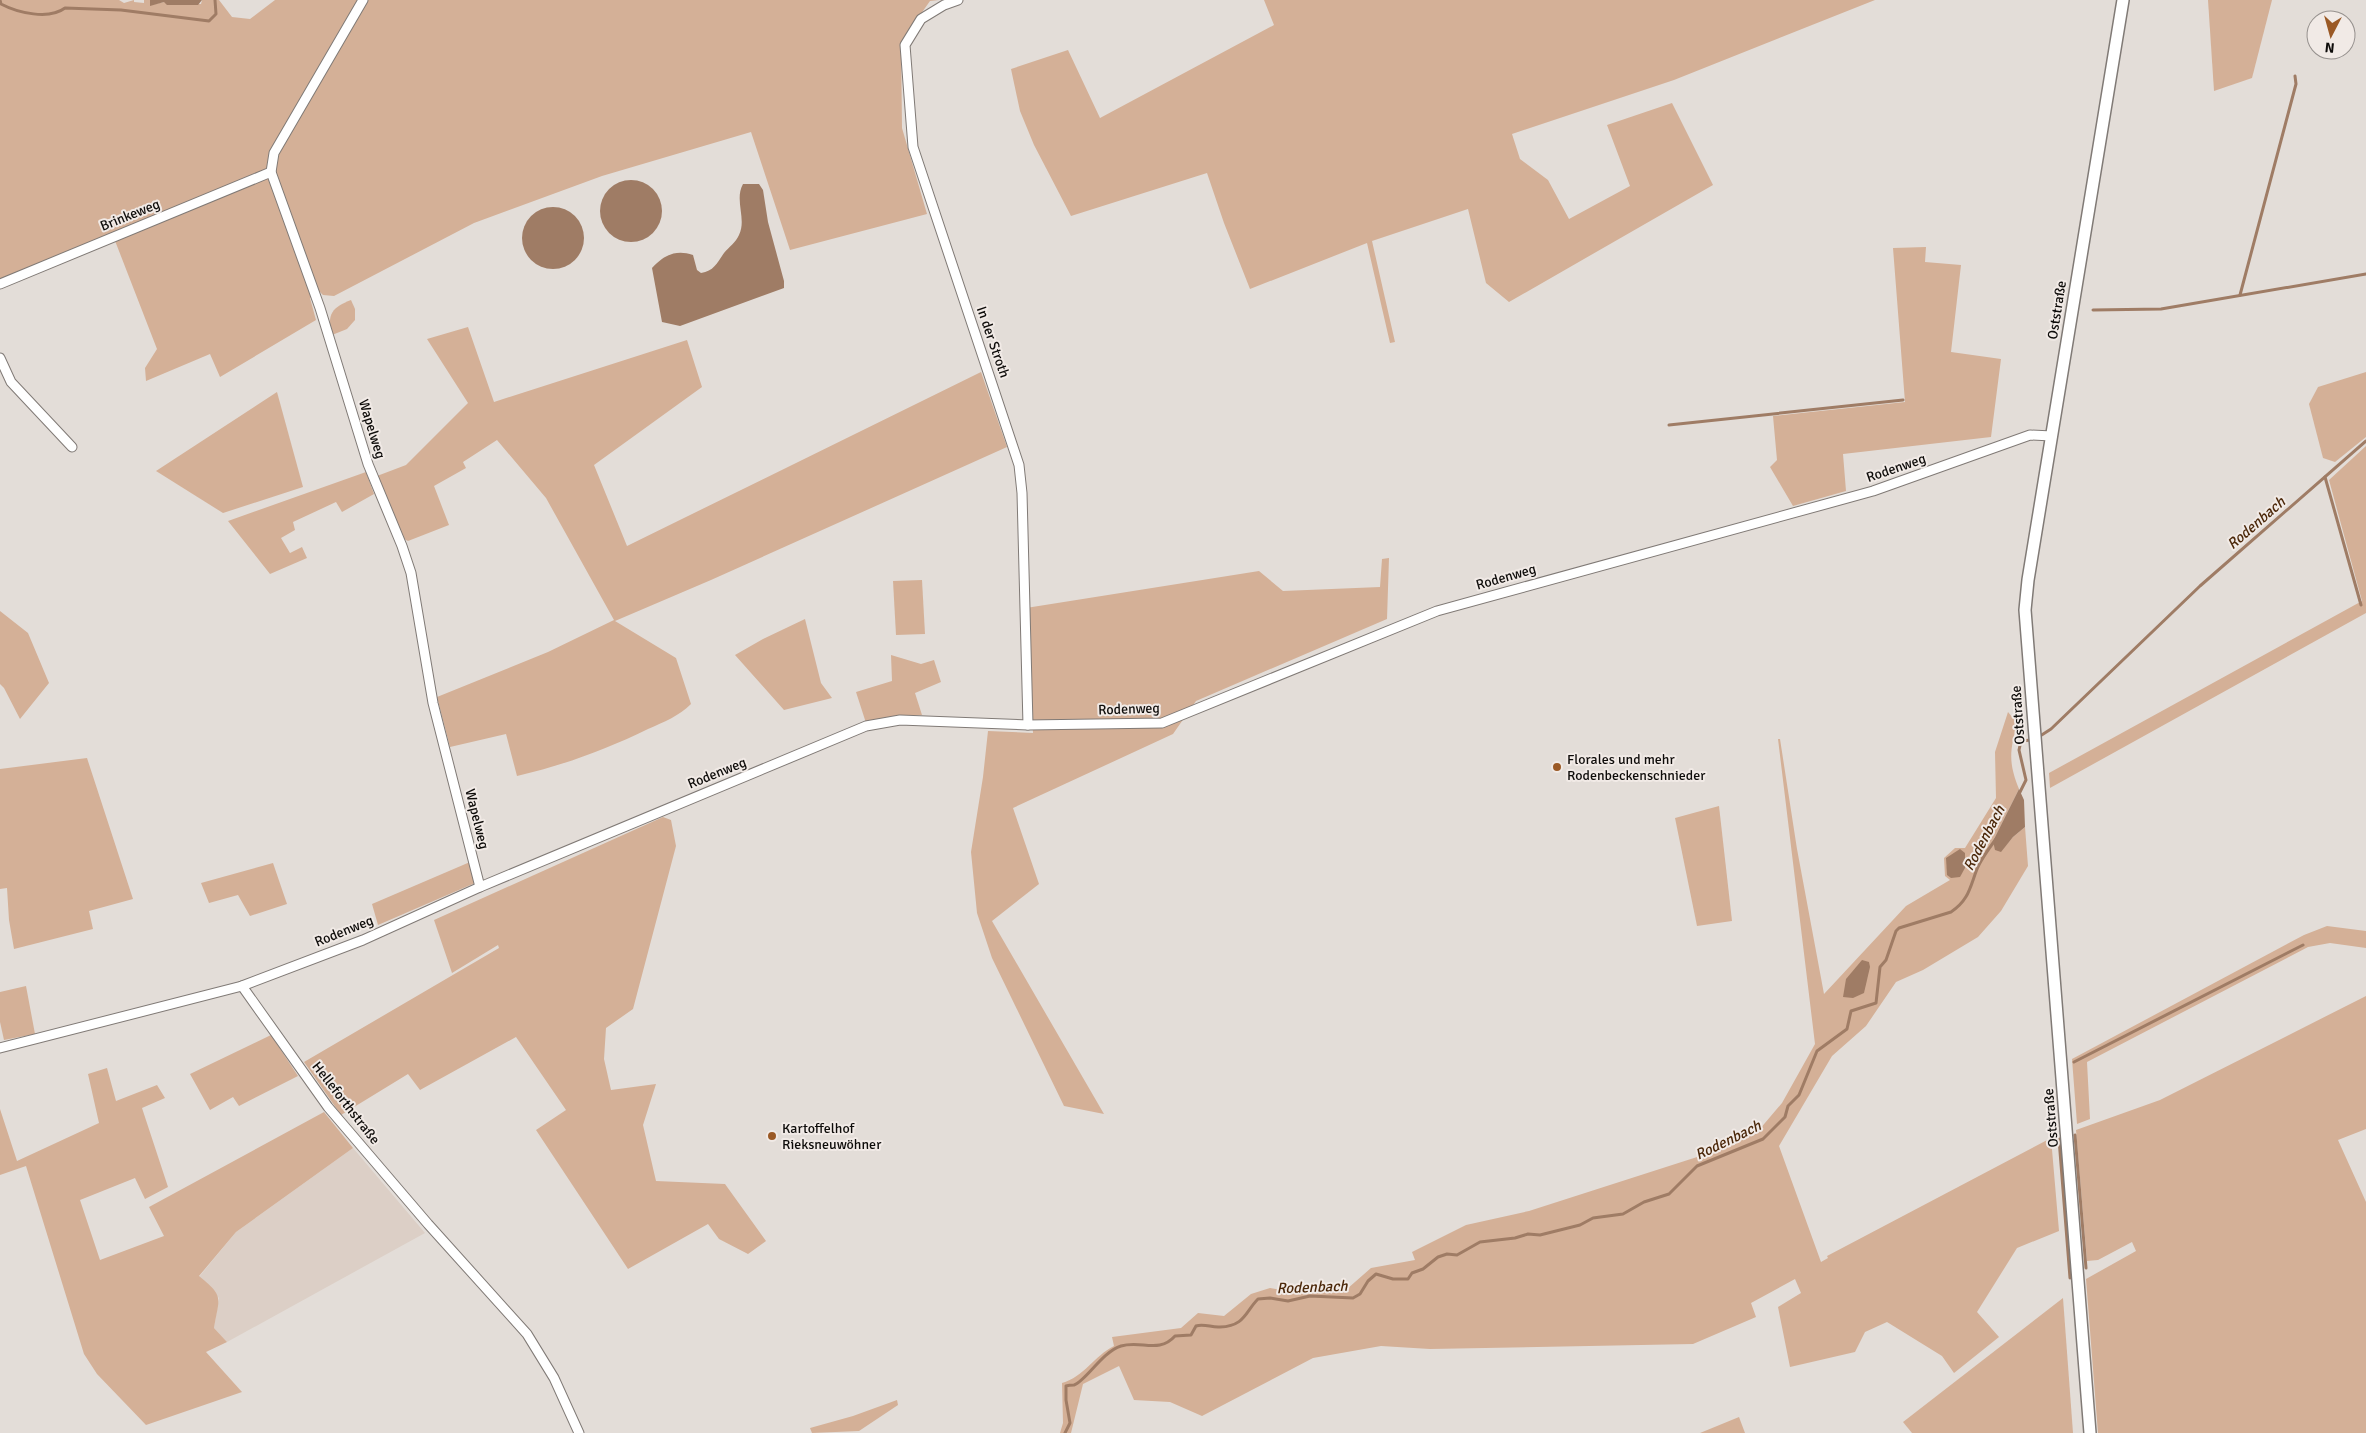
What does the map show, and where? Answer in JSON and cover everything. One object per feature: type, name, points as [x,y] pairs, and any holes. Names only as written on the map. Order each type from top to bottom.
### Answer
[{"type":"main road","name":"Oststraße","points":[[2090,1433],[2026,610],[2028,580],[2123,0]]},
{"type":"street","points":[[271,172],[274,153],[363,0]]},
{"type":"street","name":"In der Stroth","points":[[958,0],[934,10],[921,19],[905,45],[909,126],[913,147],[1009,430],[1019,465],[1022,493],[1028,725]]},
{"type":"street","name":"Brinkeweg","points":[[0,284],[271,172]]},
{"type":"street","name":"Wapelweg","points":[[271,172],[320,308],[368,464],[411,573],[432,703],[480,887]]},
{"type":"street","points":[[0,358],[11,382],[72,447]]},
{"type":"street","name":"Rodenweg","points":[[242,986],[362,940],[480,887],[866,726],[900,720],[1028,725],[1162,723],[1437,611],[1873,491],[2030,435],[2052,436]]},
{"type":"street","points":[[0,1048],[242,986]]},
{"type":"street","name":"Helleforthstraße","points":[[242,986],[328,1107],[428,1224],[527,1334],[554,1378],[579,1433]]},
{"type":"shaded area","points":[[0,0],[119,0],[124,3],[134,0],[134,2],[144,3],[144,0],[150,0],[150,5],[164,2],[201,4],[202,0],[219,0],[232,17],[250,19],[275,0],[939,0],[930,1],[901,42],[902,128],[927,214],[790,250],[751,132],[602,176],[474,223],[334,296],[323,295],[320,292],[310,298],[316,320],[220,377],[210,354],[146,381],[145,368],[157,349],[112,233],[0,279]]},
{"type":"shaded area","points":[[150,0],[202,0],[198,5],[167,5],[164,2],[150,6]]},
{"type":"shaded area","points":[[1264,0],[1875,0],[1674,80],[1512,134],[1520,159],[1548,180],[1569,219],[1630,186],[1607,125],[1672,103],[1713,185],[1509,302],[1486,283],[1468,209],[1372,241],[1395,342],[1390,343],[1367,243],[1250,289],[1207,173],[1071,216],[1034,145],[1020,111],[1011,69],[1068,50],[1100,118],[1274,25]]},
{"type":"shaded area","points":[[2208,0],[2272,0],[2252,78],[2214,91]]},
{"type":"shaded area","points":[[631,180],[643,182],[653,189],[660,199],[662,211],[660,223],[653,233],[643,240],[631,242],[619,240],[609,233],[602,223],[600,211],[602,199],[609,189],[619,182]]},
{"type":"shaded area","points":[[743,184],[759,184],[763,190],[768,222],[784,281],[784,288],[680,326],[662,322],[652,268],[671,254],[687,253],[693,255],[697,270],[701,273],[712,268],[739,235],[742,223],[740,196]]},
{"type":"shaded area","points":[[553,207],[565,209],[575,216],[582,226],[584,238],[582,250],[575,260],[565,267],[553,269],[541,267],[531,260],[524,250],[522,238],[524,226],[531,216],[541,209]]},
{"type":"shaded area","points":[[1926,247],[1925,262],[1961,265],[1951,352],[2001,359],[1991,437],[1843,454],[1846,491],[1793,506],[1770,467],[1777,460],[1773,416],[1905,402],[1893,248]]},
{"type":"shaded area","points":[[351,300],[355,309],[355,320],[347,329],[332,335],[330,322],[332,312],[340,305]]},
{"type":"shaded area","points":[[468,327],[494,402],[687,340],[702,387],[594,465],[627,546],[981,372],[1007,447],[615,621],[676,658],[691,704],[671,718],[616,744],[568,762],[517,776],[506,734],[450,747],[437,697],[548,652],[614,620],[546,498],[497,440],[463,462],[466,468],[434,486],[449,525],[408,541],[402,538],[377,476],[406,465],[468,403],[427,339]]},
{"type":"shaded area","points":[[2366,372],[2366,437],[2335,462],[2323,458],[2309,404],[2318,387]]},
{"type":"shaded area","points":[[277,392],[303,487],[223,513],[156,471]]},
{"type":"shaded area","points":[[2366,446],[2366,613],[2050,788],[2049,773],[2362,601],[2329,480]]},
{"type":"shaded area","points":[[366,472],[374,494],[342,512],[336,502],[293,522],[295,530],[281,538],[290,553],[302,547],[307,558],[270,574],[228,521]]},
{"type":"shaded area","points":[[1389,558],[1387,619],[1196,701],[1173,734],[1013,808],[1039,884],[992,921],[1104,1114],[1064,1106],[992,958],[977,913],[971,852],[988,731],[1033,733],[1026,608],[1259,571],[1283,591],[1380,587],[1382,559]]},
{"type":"shaded area","points":[[922,580],[925,634],[896,635],[893,581]]},
{"type":"shaded area","points":[[0,611],[28,633],[49,683],[20,719],[0,684]]},
{"type":"shaded area","points":[[805,619],[821,683],[832,698],[784,710],[735,655]]},
{"type":"shaded area","points":[[891,655],[921,664],[934,660],[941,682],[915,693],[922,715],[897,716],[866,723],[856,692],[892,681]]},
{"type":"shaded area","points":[[2008,712],[2017,723],[2011,756],[2013,771],[2019,789],[1993,841],[2001,851],[2025,827],[2028,866],[2001,911],[1978,937],[1923,970],[1896,982],[1866,1026],[1832,1056],[1779,1146],[1821,1262],[1828,1258],[1827,1256],[2051,1138],[2059,1231],[2017,1248],[1977,1312],[1999,1337],[1954,1373],[1942,1356],[1887,1322],[1865,1332],[1855,1352],[1790,1367],[1778,1307],[1801,1293],[1795,1279],[1751,1303],[1756,1317],[1693,1344],[1430,1349],[1381,1346],[1313,1358],[1202,1416],[1170,1402],[1134,1400],[1119,1366],[1083,1384],[1071,1433],[1060,1433],[1063,1423],[1062,1383],[1077,1376],[1114,1346],[1112,1337],[1181,1328],[1198,1313],[1224,1316],[1251,1294],[1270,1288],[1293,1292],[1347,1289],[1371,1268],[1415,1260],[1412,1252],[1466,1225],[1529,1211],[1722,1149],[1759,1130],[1782,1103],[1815,1044],[1778,739],[1780,739],[1797,849],[1824,994],[1906,906],[1950,880],[1945,876],[1944,858],[1955,848],[1965,848],[1996,798],[1995,752]]},
{"type":"shaded area","points":[[87,758],[133,899],[89,911],[93,929],[14,949],[9,920],[7,888],[0,889],[0,769]]},
{"type":"shaded area","points":[[2019,789],[2024,800],[2025,827],[2013,837],[2001,852],[1995,850],[1993,841]]},
{"type":"shaded area","points":[[1719,806],[1732,921],[1697,926],[1675,818]]},
{"type":"shaded area","points":[[663,817],[671,820],[676,846],[633,1009],[606,1028],[604,1059],[611,1090],[656,1084],[643,1125],[656,1181],[725,1184],[766,1241],[748,1254],[719,1239],[708,1224],[628,1269],[536,1130],[566,1110],[516,1037],[420,1090],[408,1074],[341,1115],[304,1062],[499,948],[498,945],[452,973],[434,920]]},
{"type":"shaded area","points":[[1960,849],[1965,853],[1965,868],[1960,877],[1951,878],[1947,875],[1946,858]]},
{"type":"shaded area","points":[[470,862],[475,883],[378,925],[372,904]]},
{"type":"shaded area","points":[[273,863],[287,904],[250,916],[238,895],[209,903],[201,883]]},
{"type":"shaded area","points":[[2327,926],[2366,931],[2366,948],[2330,943],[2308,947],[2087,1062],[2090,1119],[2077,1124],[2072,1059],[2304,935]]},
{"type":"shaded area","points":[[1862,960],[1869,962],[1870,967],[1864,993],[1853,998],[1843,997],[1846,979]]},
{"type":"shaded area","points":[[26,986],[35,1034],[4,1040],[0,1022],[0,992]]},
{"type":"shaded area","points":[[2366,996],[2366,1129],[2338,1140],[2366,1202],[2366,1433],[2098,1433],[2086,1279],[2136,1251],[2132,1242],[2098,1260],[2087,1261],[2076,1130],[2160,1100]]},
{"type":"shaded area","points":[[271,1035],[298,1076],[239,1106],[233,1097],[210,1110],[190,1074]]},
{"type":"shaded area","points":[[107,1068],[116,1101],[157,1085],[165,1098],[142,1108],[168,1187],[145,1199],[135,1178],[80,1200],[100,1260],[164,1236],[149,1207],[324,1112],[353,1148],[236,1232],[199,1276],[213,1289],[218,1298],[214,1328],[227,1342],[206,1352],[242,1392],[146,1425],[97,1374],[84,1354],[26,1166],[0,1175],[0,1109],[17,1161],[99,1123],[88,1074]]},
{"type":"shaded area","points":[[353,1148],[425,1233],[227,1342],[214,1328],[219,1298],[199,1277],[236,1232]]},
{"type":"shaded area","points":[[2063,1298],[2073,1433],[1912,1433],[1903,1422]]},
{"type":"shaded area","points":[[897,1400],[898,1405],[859,1431],[812,1433],[810,1428],[853,1416]]},
{"type":"shaded area","points":[[1739,1417],[1745,1433],[1700,1433]]},
{"type":"waterway","points":[[0,0],[1,4],[8,7],[33,14],[51,14],[65,8],[121,10],[209,21],[216,14],[215,0]]},
{"type":"waterway","points":[[2240,295],[2296,84],[2295,76]]},
{"type":"waterway","points":[[2093,310],[2161,309],[2366,274]]},
{"type":"waterway","points":[[1669,425],[1903,400]]},
{"type":"waterway","name":"Rodenbach","points":[[2037,738],[2051,729],[2200,586],[2366,441]]},
{"type":"waterway","points":[[2325,477],[2361,605]]},
{"type":"waterway","name":"Rodenbach","points":[[2019,794],[2026,780],[2019,750],[2021,741],[2031,740]]},
{"type":"waterway","name":"Rodenbach","points":[[1065,1433],[1070,1423],[1066,1400],[1066,1386],[1079,1382],[1107,1354],[1121,1346],[1163,1344],[1175,1336],[1191,1335],[1196,1326],[1220,1327],[1235,1324],[1244,1318],[1258,1299],[1270,1298],[1288,1301],[1310,1296],[1353,1298],[1360,1294],[1368,1281],[1376,1274],[1393,1279],[1408,1279],[1412,1273],[1423,1269],[1438,1257],[1447,1254],[1457,1255],[1480,1242],[1515,1238],[1528,1234],[1540,1235],[1580,1225],[1593,1218],[1623,1214],[1644,1202],[1669,1194],[1697,1166],[1763,1139],[1785,1117],[1788,1106],[1799,1095],[1817,1051],[1847,1029],[1851,1011],[1876,1003],[1880,967],[1886,960],[1896,931],[1899,928],[1951,912],[1962,903],[1979,865],[1996,839]]},
{"type":"waterway","points":[[2074,1062],[2303,945]]},
{"type":"waterway","points":[[2075,1135],[2086,1268]]},
{"type":"waterway","points":[[2059,1139],[2070,1278]]},
{"type":"place","name":"Florales und mehr Rodenbeckenschnieder","points":[[1557,767]]},
{"type":"place","name":"Kartoffelhof Rieksneuwöhner","points":[[772,1136]]}]
